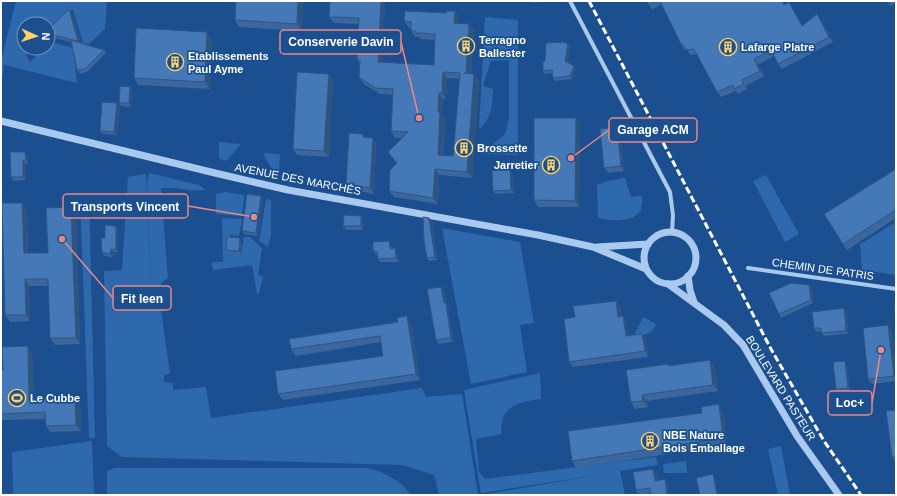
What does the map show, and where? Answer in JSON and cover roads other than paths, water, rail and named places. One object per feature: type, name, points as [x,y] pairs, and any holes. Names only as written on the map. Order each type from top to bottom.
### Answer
[{"type":"street","points":[[570,1],[670,192],[673,215],[672,232]]},
{"type":"street","name":"AVENUE DES MARCHÉS","points":[[1,121],[288,190],[533,234],[593,247],[646,269]]},
{"type":"street","points":[[672,232],[686,238],[691,243],[694,249],[695,264],[692,271],[682,281],[676,284],[668,284],[655,279],[650,275],[646,269],[644,260],[648,244],[659,235],[672,232]]},
{"type":"street","name":"AVENUE DES MARCHÉS","points":[[593,247],[648,244]]},
{"type":"street","name":"CHEMIN DE PATRIS","points":[[748,268],[896,289]]},
{"type":"street","points":[[688,276],[694,302]]},
{"type":"street","name":"BOULEVARD PASTEUR","points":[[668,284],[694,302],[735,335],[743,345],[797,436],[839,495]]},
{"type":"railway","points":[[589,1],[771,349],[824,441],[861,495]]},
{"type":"place","name":"Terragno Ballester","points":[[466,46]]},
{"type":"place","name":"Lafarge Platre","points":[[728,47]]},
{"type":"place","name":"Etablissements Paul Ayme","points":[[175,62]]},
{"type":"place","name":"Conserverie Davin","points":[[419,118]]},
{"type":"place","name":"Brossette","points":[[464,148]]},
{"type":"place","name":"Garage ACM","points":[[571,158]]},
{"type":"place","name":"Jarretier","points":[[551,165]]},
{"type":"place","name":"Transports Vincent","points":[[254,217]]},
{"type":"place","name":"Fit leen","points":[[62,239]]},
{"type":"place","name":"Loc+","points":[[881,350]]},
{"type":"place","name":"Le Cubbe","points":[[17,398]]},
{"type":"place","name":"NBE Nature Bois Emballage","points":[[650,441]]}]
